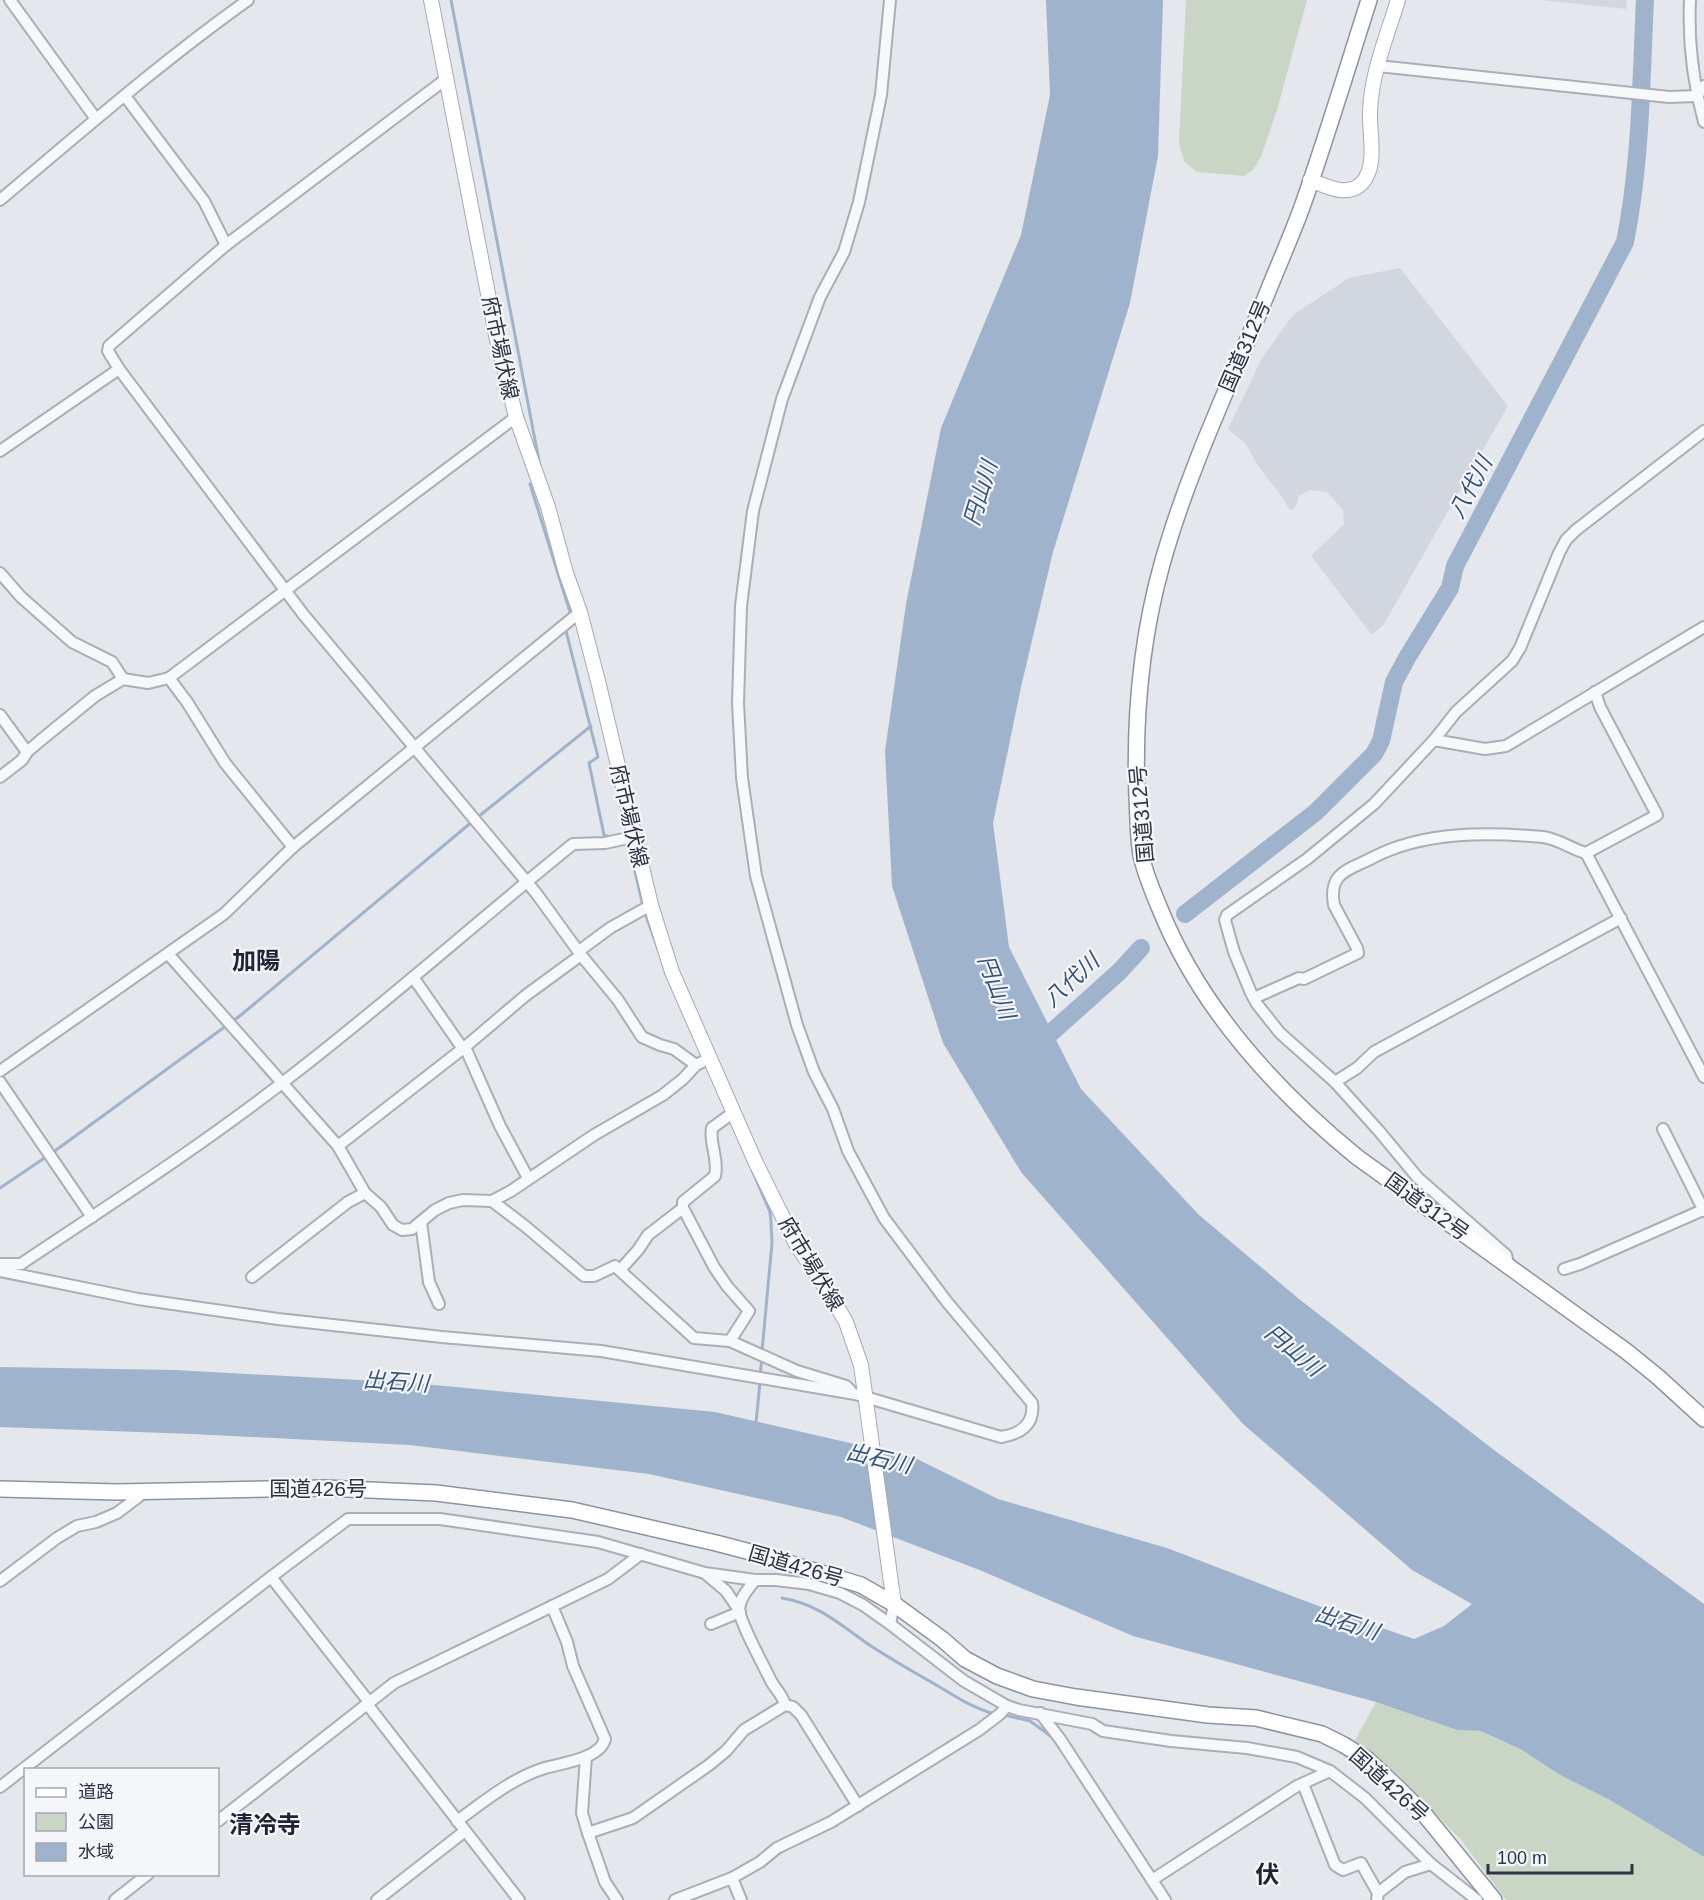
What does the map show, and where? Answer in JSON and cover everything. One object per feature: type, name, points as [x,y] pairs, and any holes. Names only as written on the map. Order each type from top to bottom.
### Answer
[{"type":"highway","name":"国道312号","points":[[1369,0],[1302,207],[1187,489],[1162,562],[1148,618],[1138,720],[1136,776],[1141,855],[1166,924],[1186,963],[1227,1024],[1282,1090],[1326,1132],[1626,1351],[1704,1419]]},
{"type":"highway","name":"国道426号","points":[[0,1489],[146,1491],[325,1488],[436,1493],[572,1510],[762,1555],[861,1585],[894,1604],[965,1659],[997,1676],[1033,1689],[1208,1715],[1256,1718],[1322,1734],[1368,1760],[1399,1789],[1438,1830],[1494,1900]]},
{"type":"main road","name":"府市場伏線","points":[[431,0],[497,340],[516,417],[548,507],[566,573],[580,612],[651,905],[672,972],[762,1176],[796,1244],[846,1322],[861,1365],[863,1401],[894,1604]]},
{"type":"main road","points":[[1310,180],[1335,190],[1348,190],[1360,185],[1368,175],[1370,110],[1378,66],[1398,0]]},
{"type":"street","points":[[10,0],[96,118]]},
{"type":"street","points":[[0,200],[96,118],[208,28],[248,0]]},
{"type":"street","points":[[0,1270],[154,1301],[278,1318],[442,1337],[601,1351],[863,1401],[1001,1437],[1017,1434],[1027,1425],[1034,1412],[1032,1403],[947,1302],[884,1218],[848,1151],[834,1109],[814,1072],[797,1025],[756,876],[742,778],[738,703],[741,606],[753,511],[782,399],[820,297],[844,252],[859,202],[881,95],[890,0]]},
{"type":"street","points":[[1690,0],[1689,18],[1694,81],[1704,122]]},
{"type":"street","points":[[1378,66],[1668,97],[1697,96]]},
{"type":"street","points":[[446,79],[226,245],[110,346],[108,351],[119,369],[285,590],[536,893],[618,1000],[642,1037],[674,1049],[696,1065]]},
{"type":"street","points":[[1697,96],[1704,86]]},
{"type":"street","points":[[125,96],[204,201],[226,245]]},
{"type":"street","points":[[0,451],[119,369]]},
{"type":"street","points":[[0,777],[95,696],[123,679],[148,683],[169,678],[516,417]]},
{"type":"street","points":[[1509,1267],[1506,1255],[1418,1178],[1335,1082],[1280,1033],[1254,998],[1228,934],[1225,920],[1227,915],[1307,859],[1374,804],[1434,740],[1456,712],[1512,661],[1520,648],[1566,540],[1704,431]]},
{"type":"street","points":[[0,573],[21,597],[72,642],[112,662],[123,679]]},
{"type":"street","points":[[0,1071],[169,955],[224,914],[293,847],[580,612]]},
{"type":"street","points":[[1434,740],[1485,749],[1506,746],[1704,627]]},
{"type":"street","points":[[169,678],[188,702],[225,763],[293,847]]},
{"type":"street","points":[[1586,853],[1657,815],[1600,707],[1595,692]]},
{"type":"street","points":[[0,715],[27,752]]},
{"type":"street","points":[[1254,998],[1299,978],[1304,979],[1358,953],[1332,898],[1338,877],[1344,870],[1391,848],[1440,837],[1494,835],[1545,837],[1586,853],[1704,1077]]},
{"type":"street","points":[[0,1264],[21,1264],[283,1083],[573,844],[605,843],[633,837]]},
{"type":"street","points":[[338,1146],[624,919],[651,905]]},
{"type":"street","points":[[1335,1082],[1357,1068],[1374,1052],[1621,918]]},
{"type":"street","points":[[169,955],[338,1146],[365,1193],[381,1207],[393,1225],[402,1230],[412,1228],[435,1210],[449,1203],[463,1200],[492,1201],[594,1135],[663,1095],[696,1065],[711,1058]]},
{"type":"street","points":[[413,977],[464,1048],[500,1126],[528,1178]]},
{"type":"street","points":[[0,1082],[92,1217]]},
{"type":"street","points":[[730,1341],[750,1311],[727,1286],[714,1267],[683,1208],[683,1202],[715,1176],[716,1159],[712,1128],[734,1112]]},
{"type":"street","points":[[1563,1269],[1580,1264],[1704,1210],[1663,1129]]},
{"type":"street","points":[[252,1277],[348,1202],[365,1193]]},
{"type":"street","points":[[492,1201],[585,1276],[594,1276],[615,1266],[694,1338],[730,1341],[797,1371],[846,1386],[863,1401]]},
{"type":"street","points":[[620,1270],[648,1235],[683,1208]]},
{"type":"street","points":[[422,1222],[429,1282],[439,1304]]},
{"type":"street","points":[[0,1581],[57,1538],[77,1526],[96,1522],[117,1513],[146,1491]]},
{"type":"street","points":[[25,1768],[348,1519],[440,1519],[578,1538],[705,1573],[755,1580],[800,1582],[840,1593],[863,1605],[890,1624],[964,1681],[1007,1706],[1092,1724],[1103,1731],[1171,1741],[1247,1748],[1296,1757],[1330,1771],[1365,1798],[1431,1864],[1477,1900]]},
{"type":"street","points":[[219,1820],[394,1683],[608,1579],[641,1554]]},
{"type":"street","points":[[705,1573],[726,1591],[740,1611],[772,1683],[783,1698],[785,1705]]},
{"type":"street","points":[[271,1577],[519,1900]]},
{"type":"street","points":[[740,1611],[743,1595],[755,1580]]},
{"type":"street","points":[[890,1624],[894,1604]]},
{"type":"street","points":[[458,1821],[514,1780],[586,1757],[604,1744],[605,1739],[573,1666],[567,1642],[552,1606]]},
{"type":"street","points":[[711,1624],[740,1611]]},
{"type":"street","points":[[588,1833],[633,1818],[710,1765],[744,1730],[785,1705],[793,1707],[801,1715],[858,1806]]},
{"type":"street","points":[[675,1900],[732,1878],[760,1862],[777,1848],[831,1822],[979,1730],[1007,1706]]},
{"type":"street","points":[[1040,1713],[1060,1739],[1165,1900]]},
{"type":"street","points":[[586,1757],[582,1813],[605,1882],[617,1900]]},
{"type":"street","points":[[0,1787],[24,1768]]},
{"type":"street","points":[[1152,1880],[1297,1786],[1330,1771]]},
{"type":"street","points":[[1303,1784],[1335,1865],[1343,1870],[1361,1863],[1377,1897],[1405,1872],[1431,1864]]},
{"type":"street","points":[[377,1900],[465,1831]]},
{"type":"street","points":[[115,1900],[147,1876]]},
{"type":"street","points":[[732,1878],[741,1900]]},
{"type":"shaded area","points":[[1540,0],[1626,0],[1627,9]]},
{"type":"shaded area","points":[[1400,268],[1508,406],[1384,624],[1372,635],[1311,556],[1344,524],[1343,510],[1327,492],[1310,490],[1299,496],[1296,506],[1291,511],[1258,466],[1246,444],[1228,429],[1262,358],[1293,315],[1349,278]]},
{"type":"green space","points":[[1186,0],[1307,0],[1277,110],[1262,154],[1254,169],[1244,176],[1197,172],[1184,161],[1179,143]]},
{"type":"green space","points":[[1376,1702],[1457,1730],[1481,1731],[1522,1750],[1560,1775],[1610,1800],[1704,1857],[1704,1900],[1506,1900],[1462,1841],[1399,1776],[1355,1740]]},
{"type":"water","points":[[1046,0],[1163,0],[1158,156],[1130,303],[1053,552],[1021,687],[993,823],[1009,947],[1081,1089],[1199,1215],[1299,1299],[1494,1450],[1704,1604],[1704,1857],[1610,1800],[1560,1775],[1522,1750],[1481,1731],[1457,1730],[1376,1702],[1133,1636],[982,1571],[841,1517],[649,1474],[410,1445],[0,1427],[0,1367],[175,1370],[414,1383],[715,1412],[915,1458],[998,1499],[1167,1548],[1321,1607],[1414,1639],[1444,1626],[1472,1604],[1412,1570],[1243,1424],[1021,1172],[943,1043],[892,886],[885,751],[906,604],[941,428],[1021,235],[1050,95]]},
{"type":"waterway","points":[[451,0],[539,461]]},
{"type":"waterway","name":"八代川","points":[[1185,914],[1316,812],[1374,754],[1381,741],[1394,682],[1450,588],[1455,566],[1625,242],[1637,152],[1645,0]]},
{"type":"waterway","points":[[530,484],[570,612],[569,617]]},
{"type":"waterway","points":[[567,627],[566,631],[598,757],[589,763],[604,835],[611,838]]},
{"type":"waterway","points":[[478,817],[591,726]]},
{"type":"waterway","points":[[52,1153],[241,1015],[473,821]]},
{"type":"waterway","points":[[623,843],[629,846],[643,906]]},
{"type":"waterway","points":[[645,913],[659,952]]},
{"type":"waterway","name":"八代川","points":[[1034,1048],[1119,972],[1141,948]]},
{"type":"waterway","points":[[0,1188],[46,1157]]},
{"type":"waterway","points":[[752,1170],[770,1212],[771,1222],[772,1243],[762,1351]]},
{"type":"waterway","points":[[760,1375],[762,1358]]},
{"type":"waterway","points":[[756,1423],[760,1382]]},
{"type":"waterway","points":[[782,1598],[820,1611],[874,1648],[963,1701],[995,1714]]},
{"type":"waterway","points":[[1004,1715],[1030,1721],[1052,1737]]},
{"type":"district","name":"加陽","points":[[256,961]]},
{"type":"district","name":"清冷寺","points":[[265,1825]]},
{"type":"district","name":"伏","points":[[1267,1875]]},
{"type":"water label","name":"円山川","points":[[980,493]]},
{"type":"water label","name":"円山川","points":[[997,987]]},
{"type":"water label","name":"円山川","points":[[1294,1350]]},
{"type":"water label","name":"出石川","points":[[396,1381]]},
{"type":"water label","name":"出石川","points":[[879,1458]]},
{"type":"water label","name":"出石川","points":[[1347,1622]]}]
